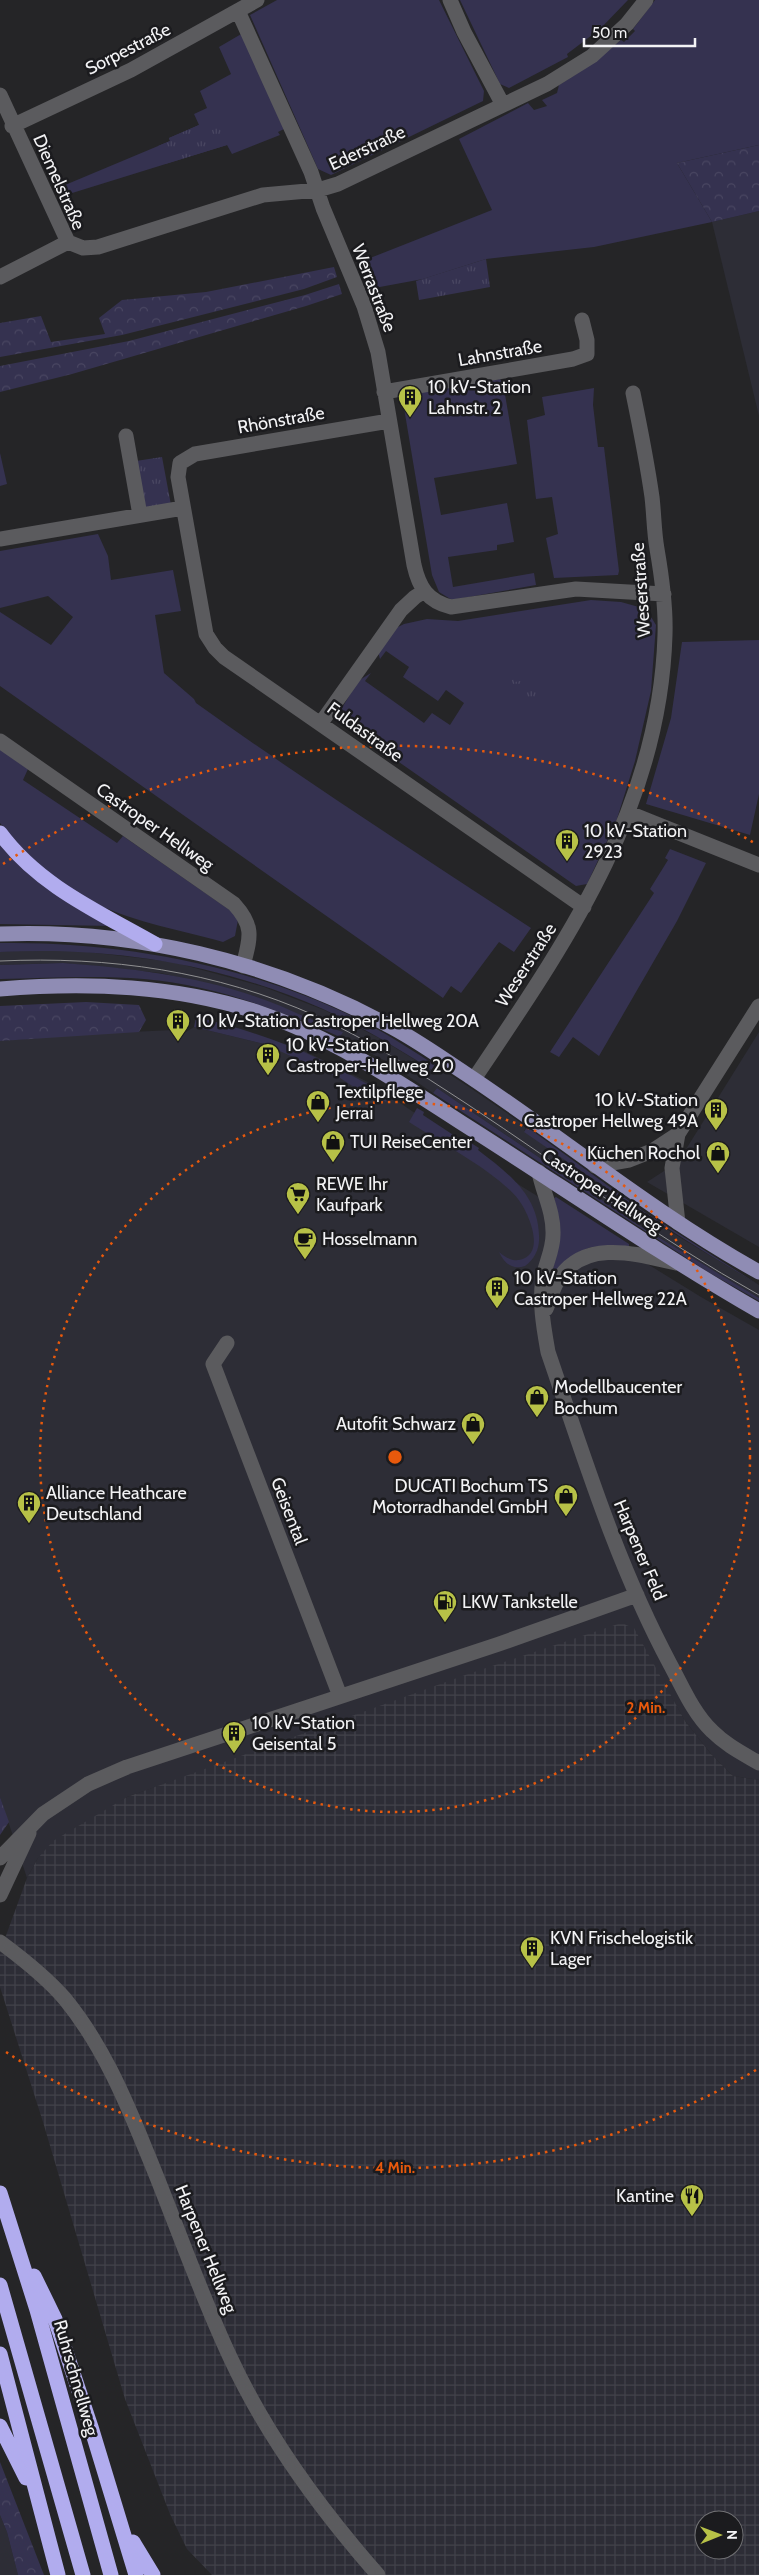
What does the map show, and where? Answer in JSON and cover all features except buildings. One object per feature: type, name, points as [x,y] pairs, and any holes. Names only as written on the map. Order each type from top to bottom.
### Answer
[{"type":"highway","points":[[0,833],[30,868],[56,888],[155,944]]},
{"type":"highway","name":"Ruhrschnellweg","points":[[0,2193],[15,2239],[111,2575]]},
{"type":"highway","points":[[15,2239],[56,2319],[113,2494],[136,2575]]},
{"type":"highway","points":[[0,2285],[82,2575]]},
{"type":"highway","points":[[0,2354],[58,2575]]},
{"type":"highway","points":[[0,2426],[29,2484],[45,2524]]},
{"type":"highway","points":[[113,2494],[130,2537],[152,2575]]},
{"type":"main road","name":"Castroper Hellweg","points":[[0,934],[85,935],[155,944],[243,966],[329,996],[386,1024],[474,1079],[678,1223],[759,1272]]},
{"type":"main road","name":"Castroper Hellweg","points":[[0,990],[81,985],[131,987],[194,997],[259,1013],[311,1034],[372,1067],[539,1172],[676,1263],[759,1311]]},
{"type":"street","name":"Sorpestraße","points":[[12,126],[131,70],[257,0]]},
{"type":"street","points":[[450,0],[464,32],[503,105]]},
{"type":"street","name":"Ederstraße","points":[[68,242],[83,248],[98,247],[263,195],[290,191],[318,190],[338,184],[547,84],[592,56],[627,24],[646,0]]},
{"type":"street","name":"Werrastraße","points":[[238,11],[318,190],[323,208],[364,306],[378,352],[414,565],[424,592]]},
{"type":"street","name":"Diemelstraße","points":[[0,96],[12,126],[68,242],[0,276]]},
{"type":"street","name":"Lahnstraße","points":[[384,392],[573,359],[587,354],[587,340],[582,320]]},
{"type":"street","name":"Weserstraße","points":[[474,1079],[559,952],[604,870],[629,813],[650,738],[660,685],[665,636],[664,594],[647,461],[633,393]]},
{"type":"street","name":"Rhönstraße","points":[[180,463],[195,454],[389,421]]},
{"type":"street","points":[[126,436],[140,515]]},
{"type":"street","name":"Fuldastraße","points":[[180,463],[178,477],[206,634],[215,648],[224,657],[584,907]]},
{"type":"street","points":[[0,539],[183,508]]},
{"type":"street","points":[[321,723],[401,610],[415,597],[424,592],[432,600],[451,606],[576,589],[664,594]]},
{"type":"street","name":"Castroper Hellweg","points":[[0,741],[236,906],[246,920],[251,935],[243,966]]},
{"type":"street","points":[[629,813],[757,865]]},
{"type":"street","points":[[678,1223],[672,1168],[678,1134],[759,1006]]},
{"type":"street","points":[[595,1166],[629,1160],[652,1151],[678,1134]]},
{"type":"street","name":"Harpener Feld","points":[[539,1172],[552,1217],[553,1233],[552,1248],[543,1280],[543,1317],[548,1352],[588,1471],[661,1648],[690,1703],[710,1730],[732,1748],[759,1763]]},
{"type":"street","points":[[543,1317],[559,1280],[573,1263],[588,1256],[614,1252],[644,1255],[676,1263]]},
{"type":"street","name":"Geisental","points":[[227,1343],[212,1364],[340,1696]]},
{"type":"street","points":[[0,1858],[43,1814],[88,1784],[127,1768],[499,1644],[638,1595]]},
{"type":"street","points":[[0,1895],[33,1825]]},
{"type":"street","name":"Harpener Hellweg","points":[[0,1942],[50,1983],[65,2000],[93,2041],[112,2073],[135,2124],[217,2328],[254,2403],[311,2493],[348,2542],[378,2575]]},
{"type":"shaded area","points":[[759,211],[759,416],[712,222]]},
{"type":"shaded area","points":[[79,951],[173,962],[264,987],[324,1010],[379,1038],[432,1070],[435,1065],[469,1087],[527,1127],[524,1131],[671,1232],[759,1285],[759,1298],[640,1226],[437,1088],[433,1093],[389,1063],[340,1037],[342,1032],[254,996],[161,973],[63,963],[0,965],[0,952]]},
{"type":"shaded area","points":[[194,1027],[264,1044],[292,1045],[374,1085],[521,1186],[701,1297],[759,1330],[759,1780],[733,1776],[711,1754],[685,1721],[664,1684],[230,1761],[127,1797],[38,1858],[27,1878],[0,1797],[0,1041],[86,1034],[174,1030],[186,1032]]},
{"type":"shaded area","points":[[759,1032],[759,1247],[647,1182],[678,1162]]},
{"type":"shaded area","points":[[621,1623],[634,1628],[685,1721],[711,1754],[733,1776],[759,1780],[759,2575],[212,2575],[187,2549],[170,2514],[125,2399],[43,2122],[0,1987],[0,1952],[27,1878],[38,1858],[53,1841],[127,1797],[468,1674]]},
{"type":"shaded area","points":[[0,2515],[7,2532],[18,2575],[0,2575]]},
{"type":"green space","points":[[277,0],[439,0],[484,91],[483,101],[331,175],[318,169],[250,15]]},
{"type":"green space","points":[[460,0],[628,0],[600,29],[567,54],[568,57],[509,88],[500,84]]},
{"type":"green space","points":[[655,0],[759,0],[759,145],[677,163],[712,222],[594,247],[486,259],[423,279],[369,289],[360,262],[492,210],[459,139],[528,103],[534,110],[547,106],[542,100],[557,93],[559,85],[584,69],[621,40],[624,42],[635,31],[633,29]]},
{"type":"green space","points":[[243,33],[286,128],[278,132],[280,135],[232,154],[227,145],[69,194],[65,185],[170,141],[169,138],[199,125],[194,114],[207,108],[200,91],[231,74],[219,47]]},
{"type":"green space","points":[[215,118],[227,145],[165,164],[158,146],[170,141],[169,138]]},
{"type":"green space","points":[[759,145],[759,211],[712,222],[677,163]]},
{"type":"green space","points":[[486,259],[490,287],[419,300],[416,281]]},
{"type":"green space","points":[[334,267],[337,277],[304,289],[122,335],[0,357],[0,323],[41,316],[51,342],[105,334],[99,318],[122,300],[206,292]]},
{"type":"green space","points":[[339,284],[342,294],[306,306],[72,374],[0,392],[0,366],[129,341],[305,295]]},
{"type":"green space","points":[[500,379],[503,383],[517,464],[434,478],[441,515],[507,503],[514,542],[497,545],[497,550],[448,557],[453,587],[534,573],[536,585],[452,600],[439,592],[432,575],[403,402],[421,392],[448,386]]},
{"type":"green space","points":[[594,388],[593,405],[598,447],[604,447],[619,571],[618,575],[554,578],[546,538],[558,534],[552,497],[536,499],[527,420],[545,415],[542,397]]},
{"type":"green space","points":[[0,453],[7,484],[0,486]]},
{"type":"green space","points":[[162,457],[171,505],[145,509],[136,461]]},
{"type":"green space","points":[[98,534],[108,556],[111,580],[173,570],[181,611],[155,615],[164,673],[194,699],[196,703],[278,761],[531,928],[514,952],[499,942],[461,993],[451,986],[443,998],[0,686],[0,612],[51,645],[73,617],[48,596],[0,608],[0,551]]},
{"type":"green space","points":[[591,600],[621,602],[646,609],[656,625],[651,691],[635,761],[616,822],[587,884],[576,886],[336,718],[358,681],[371,673],[365,681],[424,723],[432,713],[450,725],[464,703],[446,690],[438,701],[403,677],[409,667],[386,651],[380,659],[378,652],[394,629],[404,624],[427,619],[458,621]]},
{"type":"green space","points":[[759,640],[759,794],[750,835],[646,804],[671,718],[682,642]]},
{"type":"green space","points":[[513,671],[515,682],[536,678],[536,704],[529,704],[488,676]]},
{"type":"green space","points":[[0,749],[28,769],[23,780],[117,843],[123,836],[234,913],[238,920],[235,936],[223,942],[159,926],[112,911],[83,897],[44,869],[0,823]]},
{"type":"green space","points":[[0,842],[112,926],[0,924]]},
{"type":"green space","points":[[670,849],[706,863],[677,921],[599,1056],[573,1037],[559,1057],[550,1052],[654,893],[650,889],[668,860],[665,858]]},
{"type":"green space","points":[[0,943],[99,947],[198,963],[247,976],[294,992],[340,1011],[384,1033],[435,1065],[432,1070],[379,1038],[323,1009],[245,980],[165,961],[124,956],[83,952],[0,952]]},
{"type":"green space","points":[[63,963],[136,970],[207,983],[265,1000],[343,1032],[340,1037],[293,1017],[244,1000],[170,982],[108,977],[0,979],[0,965]]},
{"type":"green space","points":[[86,1002],[139,1005],[146,1020],[139,1032],[0,1041],[0,1006]]},
{"type":"green space","points":[[196,1017],[248,1031],[296,1049],[342,1070],[389,1097],[386,1102],[376,1096],[374,1100],[340,1078],[264,1044],[194,1027]]},
{"type":"green space","points":[[437,1088],[640,1226],[759,1298],[759,1301],[708,1272],[433,1093]]},
{"type":"green space","points":[[417,1108],[424,1112],[423,1115],[470,1146],[471,1143],[479,1148],[478,1150],[510,1176],[527,1197],[537,1221],[539,1240],[538,1249],[534,1257],[525,1266],[516,1267],[509,1265],[499,1252],[513,1260],[519,1260],[527,1257],[532,1250],[534,1242],[531,1223],[518,1199],[509,1189],[482,1168],[409,1122]]},
{"type":"green space","points":[[527,1127],[643,1211],[759,1285],[669,1229],[553,1152],[524,1132]]},
{"type":"green space","points":[[556,1197],[629,1244],[629,1246],[591,1247],[577,1253],[551,1276],[560,1238],[554,1198]]},
{"type":"green space","points":[[0,1797],[9,1822],[0,1835]]},
{"type":"green space","points":[[0,2462],[44,2575],[18,2575],[7,2532],[0,2515]]},
{"type":"tram line","points":[[0,961],[81,961],[122,964],[161,970],[240,988],[316,1016],[355,1035],[412,1068],[647,1226],[759,1295]]},
{"type":"place","name":"10 kV-Station Lahnstr. 2","points":[[410,418]]},
{"type":"place","name":"10 kV-Station 2923","points":[[567,862]]},
{"type":"place","name":"10 kV-Station Castroper Hellweg 20A","points":[[178,1042]]},
{"type":"place","name":"10 kV-Station Castroper-Hellweg 20","points":[[268,1076]]},
{"type":"place","name":"Textilpflege Jerrai","points":[[318,1123]]},
{"type":"place","name":"10 kV-Station Castroper Hellweg 49A","points":[[716,1131]]},
{"type":"place","name":"TUI ReiseCenter","points":[[333,1163]]},
{"type":"place","name":"Küchen Rochol","points":[[718,1174]]},
{"type":"place","name":"REWE Ihr Kaufpark","points":[[298,1215]]},
{"type":"place","name":"Hosselmann","points":[[305,1260]]},
{"type":"place","name":"10 kV-Station Castroper Hellweg 22A","points":[[497,1309]]},
{"type":"place","name":"Modellbaucenter Bochum","points":[[537,1418]]},
{"type":"place","name":"Autofit Schwarz","points":[[473,1445]]},
{"type":"place","name":"DUCATI Bochum TS Motorradhandel GmbH","points":[[566,1517]]},
{"type":"place","name":"Alliance Heathcare Deutschland","points":[[29,1524]]},
{"type":"place","name":"LKW Tankstelle","points":[[445,1623]]},
{"type":"place","name":"10 kV-Station Geisental 5","points":[[234,1754]]},
{"type":"place","name":"KVN Frischelogistik Lager","points":[[532,1969]]},
{"type":"place","name":"Kantine","points":[[692,2217]]}]
